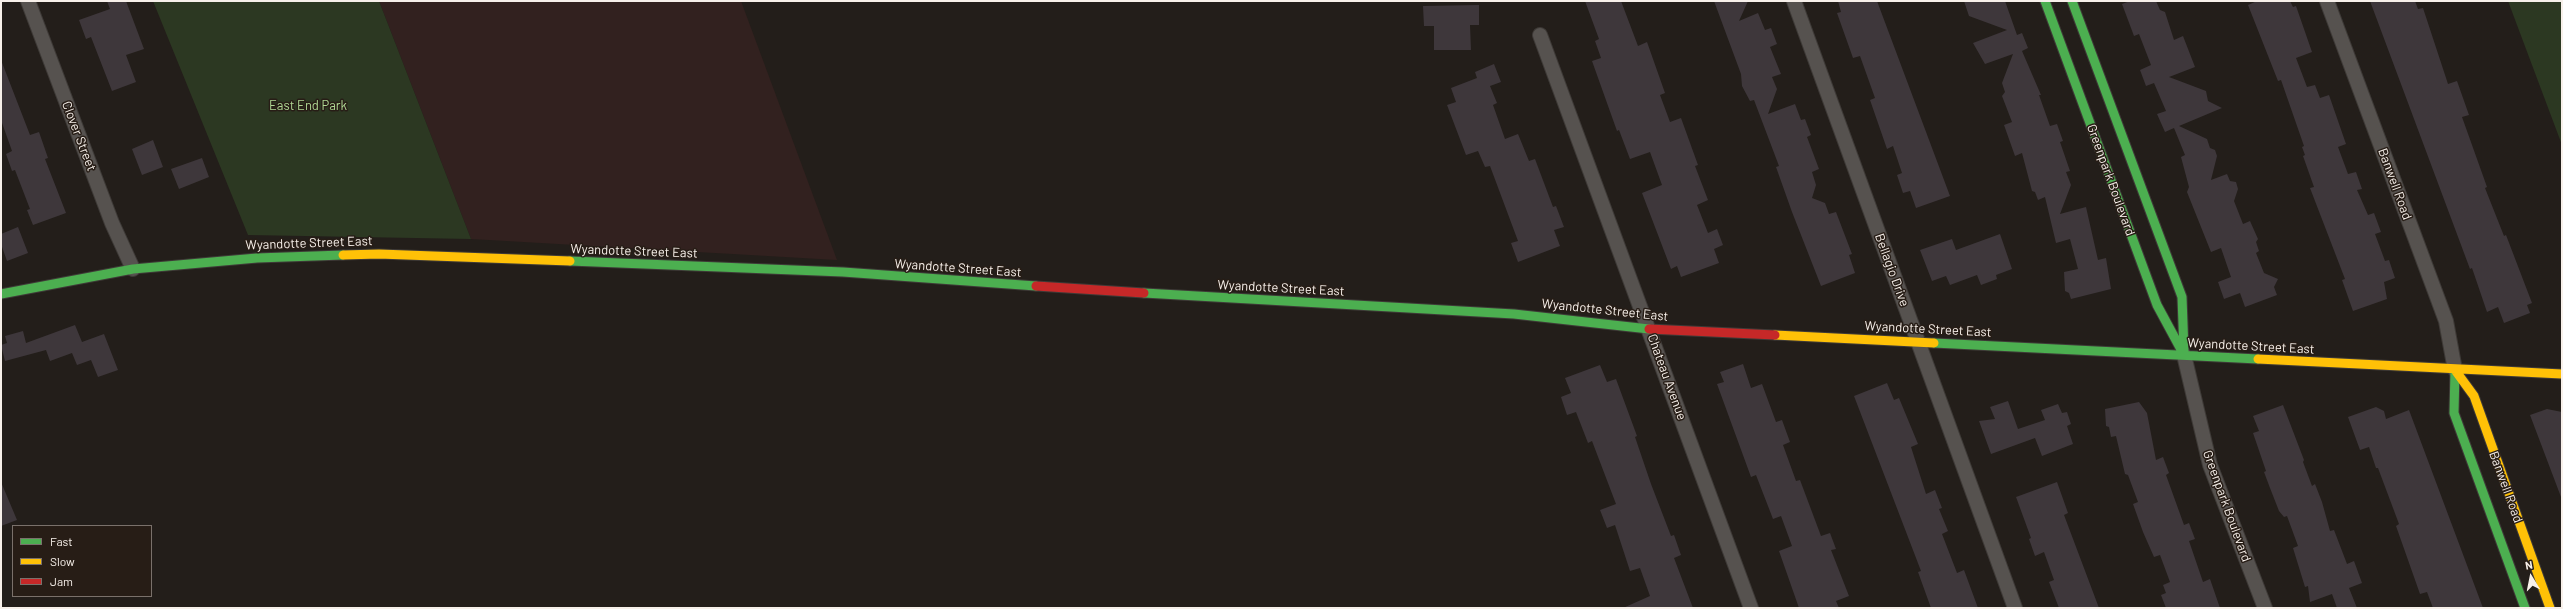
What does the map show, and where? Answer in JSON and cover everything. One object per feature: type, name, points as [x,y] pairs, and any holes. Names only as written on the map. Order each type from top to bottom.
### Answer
[{"type":"street","name":"Clover Street","points":[[28,1],[112,223],[133,269]]},
{"type":"street","name":"Bellagio Drive","points":[[1794,1],[2015,608]]},
{"type":"street","name":"Greenpark Boulevard","points":[[2045,1],[2157,305],[2184,355]]},
{"type":"street","name":"Greenpark Boulevard","points":[[2072,1],[2182,297],[2184,355],[2210,465],[2265,608]]},
{"type":"street","name":"Banwell Road","points":[[2327,1],[2446,321],[2455,370],[2454,413],[2525,608]]},
{"type":"street","name":"Chateau Avenue","points":[[1540,35],[1751,608]]},
{"type":"street","name":"Wyandotte Street East","points":[[1,294],[133,269],[257,258],[379,254],[843,272],[1101,291],[1514,314],[1649,328],[2455,370],[2562,374]]},
{"type":"street","name":"Banwell Road","points":[[2455,370],[2474,396],[2550,608]]},
{"type":"shaded area","points":[[379,1],[741,1],[837,260],[471,239]]},
{"type":"green space","name":"East End Park","points":[[153,1],[379,1],[471,239],[248,235]]},
{"type":"green space","points":[[2508,1],[2562,1],[2562,145]]},
{"type":"building","points":[[107,1],[126,1],[144,49],[126,55],[136,82],[112,91],[91,37],[86,39],[79,20],[110,9]]},
{"type":"building","points":[[1585,1],[1621,1],[1638,46],[1647,42],[1665,93],[1660,95],[1670,122],[1681,118],[1698,165],[1695,166],[1708,200],[1697,205],[1708,233],[1717,229],[1723,245],[1714,249],[1719,263],[1681,277],[1677,266],[1671,269],[1642,193],[1662,185],[1650,152],[1630,159],[1619,130],[1617,131],[1592,61],[1601,58],[1595,41],[1599,39]]},
{"type":"building","points":[[1714,1],[1748,1],[1739,21],[1758,13],[1765,30],[1771,28],[1777,44],[1770,47],[1781,74],[1772,77],[1777,89],[1768,114],[1795,104],[1801,120],[1805,119],[1811,135],[1807,137],[1819,169],[1812,172],[1816,185],[1812,198],[1825,203],[1829,214],[1836,212],[1852,254],[1849,255],[1855,273],[1821,286],[1792,212],[1776,167],[1779,166],[1754,100],[1750,101],[1742,86],[1741,74]]},
{"type":"building","points":[[1838,1],[1877,1],[1950,196],[1916,208],[1910,191],[1903,193],[1897,175],[1902,173],[1893,146],[1887,149],[1870,100],[1875,98],[1860,56],[1853,58],[1837,13],[1841,12]]},
{"type":"building","points":[[1964,1],[2005,1],[2017,35],[2022,33],[2028,48],[2022,51],[2041,95],[2039,95],[2050,126],[2057,124],[2063,141],[2060,142],[2070,171],[2066,172],[2071,185],[2060,214],[2086,207],[2098,260],[2106,258],[2111,289],[2071,299],[2069,293],[2065,291],[2064,272],[2078,269],[2070,239],[2056,243],[2045,197],[2038,200],[2035,192],[2032,191],[2022,153],[2015,156],[2004,125],[2012,122],[2002,96],[2005,92],[2002,83],[2013,54],[1985,64],[1973,43],[2007,30],[1969,16]]},
{"type":"building","points":[[2130,1],[2156,1],[2160,10],[2165,12],[2174,40],[2183,36],[2195,67],[2169,77],[2206,91],[2208,101],[2222,108],[2179,126],[2207,139],[2210,148],[2215,150],[2217,156],[2211,180],[2227,174],[2230,181],[2236,182],[2238,189],[2234,201],[2243,224],[2250,221],[2258,239],[2256,242],[2259,251],[2256,253],[2264,273],[2278,279],[2274,287],[2277,295],[2245,307],[2240,293],[2224,299],[2218,282],[2231,277],[2221,248],[2211,252],[2187,192],[2189,187],[2181,157],[2185,155],[2174,128],[2165,132],[2157,114],[2166,111],[2154,83],[2146,86],[2140,70],[2151,65],[2139,34],[2134,36],[2122,4]]},
{"type":"building","points":[[2257,1],[2290,1],[2293,7],[2296,6],[2312,52],[2296,58],[2307,87],[2315,85],[2320,98],[2329,95],[2346,144],[2338,147],[2348,174],[2356,172],[2362,189],[2357,190],[2368,215],[2374,213],[2381,232],[2375,234],[2385,261],[2389,260],[2395,278],[2384,282],[2387,299],[2353,311],[2342,280],[2345,279],[2310,188],[2314,187],[2303,156],[2305,155],[2302,147],[2304,146],[2281,80],[2278,81],[2248,5]]},
{"type":"building","points":[[2370,1],[2415,1],[2418,9],[2423,8],[2448,84],[2457,81],[2469,115],[2462,117],[2487,187],[2485,188],[2504,236],[2506,235],[2532,303],[2527,305],[2530,313],[2504,323],[2498,307],[2487,312],[2472,268],[2470,269]]},
{"type":"building","points":[[1479,5],[1479,25],[1470,25],[1471,50],[1434,50],[1434,26],[1424,26],[1423,6]]},
{"type":"building","points":[[1,60],[30,135],[39,132],[48,158],[45,159],[66,213],[33,225],[27,210],[30,209],[15,170],[12,171],[6,154],[12,151],[1,120]]},
{"type":"building","points":[[1494,64],[1501,82],[1490,86],[1497,103],[1493,105],[1505,139],[1518,134],[1529,161],[1535,159],[1553,207],[1556,206],[1564,227],[1554,230],[1560,246],[1518,262],[1511,243],[1518,241],[1490,166],[1485,167],[1478,151],[1466,155],[1447,105],[1456,102],[1451,88],[1477,78],[1475,72]]},
{"type":"building","points":[[153,140],[163,167],[142,175],[132,149]]},
{"type":"building","points":[[202,158],[209,177],[179,189],[171,169]]},
{"type":"building","points":[[18,227],[28,253],[7,261],[1,244],[1,234]]},
{"type":"building","points":[[2000,234],[2012,269],[1996,275],[1997,279],[1981,285],[1977,275],[1950,285],[1946,276],[1932,281],[1920,250],[1952,239],[1956,250]]},
{"type":"building","points":[[75,325],[82,342],[104,334],[118,370],[98,377],[91,360],[77,365],[72,353],[50,361],[46,350],[5,361],[1,345],[7,343],[5,336],[23,331],[26,343]]},
{"type":"building","points":[[1743,364],[1751,388],[1762,384],[1776,422],[1782,420],[1790,442],[1783,445],[1796,481],[1800,480],[1821,536],[1830,533],[1836,549],[1831,550],[1849,596],[1836,601],[1839,608],[1799,608],[1779,551],[1792,546],[1781,516],[1773,519],[1756,475],[1751,477],[1717,384],[1724,382],[1720,372]]},
{"type":"building","points":[[1600,365],[1607,382],[1616,379],[1637,436],[1635,437],[1651,484],[1671,536],[1674,535],[1681,555],[1674,558],[1693,608],[1623,608],[1650,596],[1640,568],[1630,571],[1615,525],[1607,528],[1600,510],[1616,504],[1592,441],[1588,443],[1576,412],[1567,415],[1561,397],[1571,393],[1565,378]]},
{"type":"building","points":[[1887,383],[1894,400],[1899,398],[1918,444],[1911,447],[1926,494],[1935,490],[1942,508],[1939,509],[1948,531],[1942,534],[1957,573],[1964,570],[1978,608],[1931,608],[1918,572],[1921,571],[1854,396]]},
{"type":"building","points":[[2008,401],[2018,429],[2045,420],[2041,410],[2058,404],[2062,413],[2067,412],[2071,424],[2067,426],[2073,444],[2042,456],[2035,438],[1991,454],[1979,421],[1995,419],[1990,407]]},
{"type":"building","points":[[2139,402],[2147,413],[2156,460],[2163,457],[2169,473],[2166,475],[2184,525],[2189,523],[2195,539],[2189,541],[2203,582],[2210,579],[2220,608],[2166,608],[2161,595],[2166,593],[2163,585],[2170,582],[2160,555],[2154,557],[2143,532],[2133,504],[2138,502],[2128,475],[2125,474],[2116,436],[2111,437],[2109,427],[2106,426],[2105,409]]},
{"type":"building","points":[[2283,405],[2304,460],[2303,462],[2312,486],[2315,484],[2322,502],[2330,531],[2334,530],[2347,564],[2354,561],[2362,583],[2349,588],[2357,608],[2337,608],[2332,594],[2310,602],[2308,586],[2305,587],[2293,548],[2298,546],[2287,516],[2284,517],[2279,511],[2264,472],[2266,471],[2253,433],[2259,431],[2253,416]]},
{"type":"building","points":[[2376,407],[2384,411],[2386,419],[2409,410],[2483,608],[2433,608],[2427,592],[2420,594],[2396,526],[2399,524],[2378,468],[2376,468],[2369,447],[2360,450],[2348,417]]},
{"type":"building","points":[[2547,409],[2562,412],[2561,497],[2530,415]]},
{"type":"building","points":[[1,482],[17,520],[1,526]]},
{"type":"building","points":[[2057,482],[2068,513],[2064,515],[2099,608],[2059,608],[2049,582],[2054,580],[2044,552],[2035,556],[2029,539],[2031,538],[2016,497]]},
{"type":"traffic: fast","points":[[2045,1],[2157,305],[2184,355]]},
{"type":"traffic: fast","points":[[2072,1],[2182,297],[2184,351]]},
{"type":"traffic: fast","points":[[1,294],[133,269],[257,258],[343,255]]},
{"type":"traffic: fast","points":[[570,261],[843,272],[1036,286]]},
{"type":"traffic: fast","points":[[1144,293],[1514,314],[1649,329]]},
{"type":"traffic: fast","points":[[1934,343],[2258,359]]},
{"type":"traffic: fast","points":[[2455,370],[2454,413],[2525,608]]},
{"type":"traffic: slow","points":[[343,255],[379,254],[570,261]]},
{"type":"traffic: slow","points":[[1775,335],[1934,343]]},
{"type":"traffic: slow","points":[[2258,359],[2562,374]]},
{"type":"traffic: slow","points":[[2455,370],[2474,396],[2550,608]]},
{"type":"traffic: jam","points":[[1036,286],[1144,293]]},
{"type":"traffic: jam","points":[[1649,329],[1775,335]]}]
